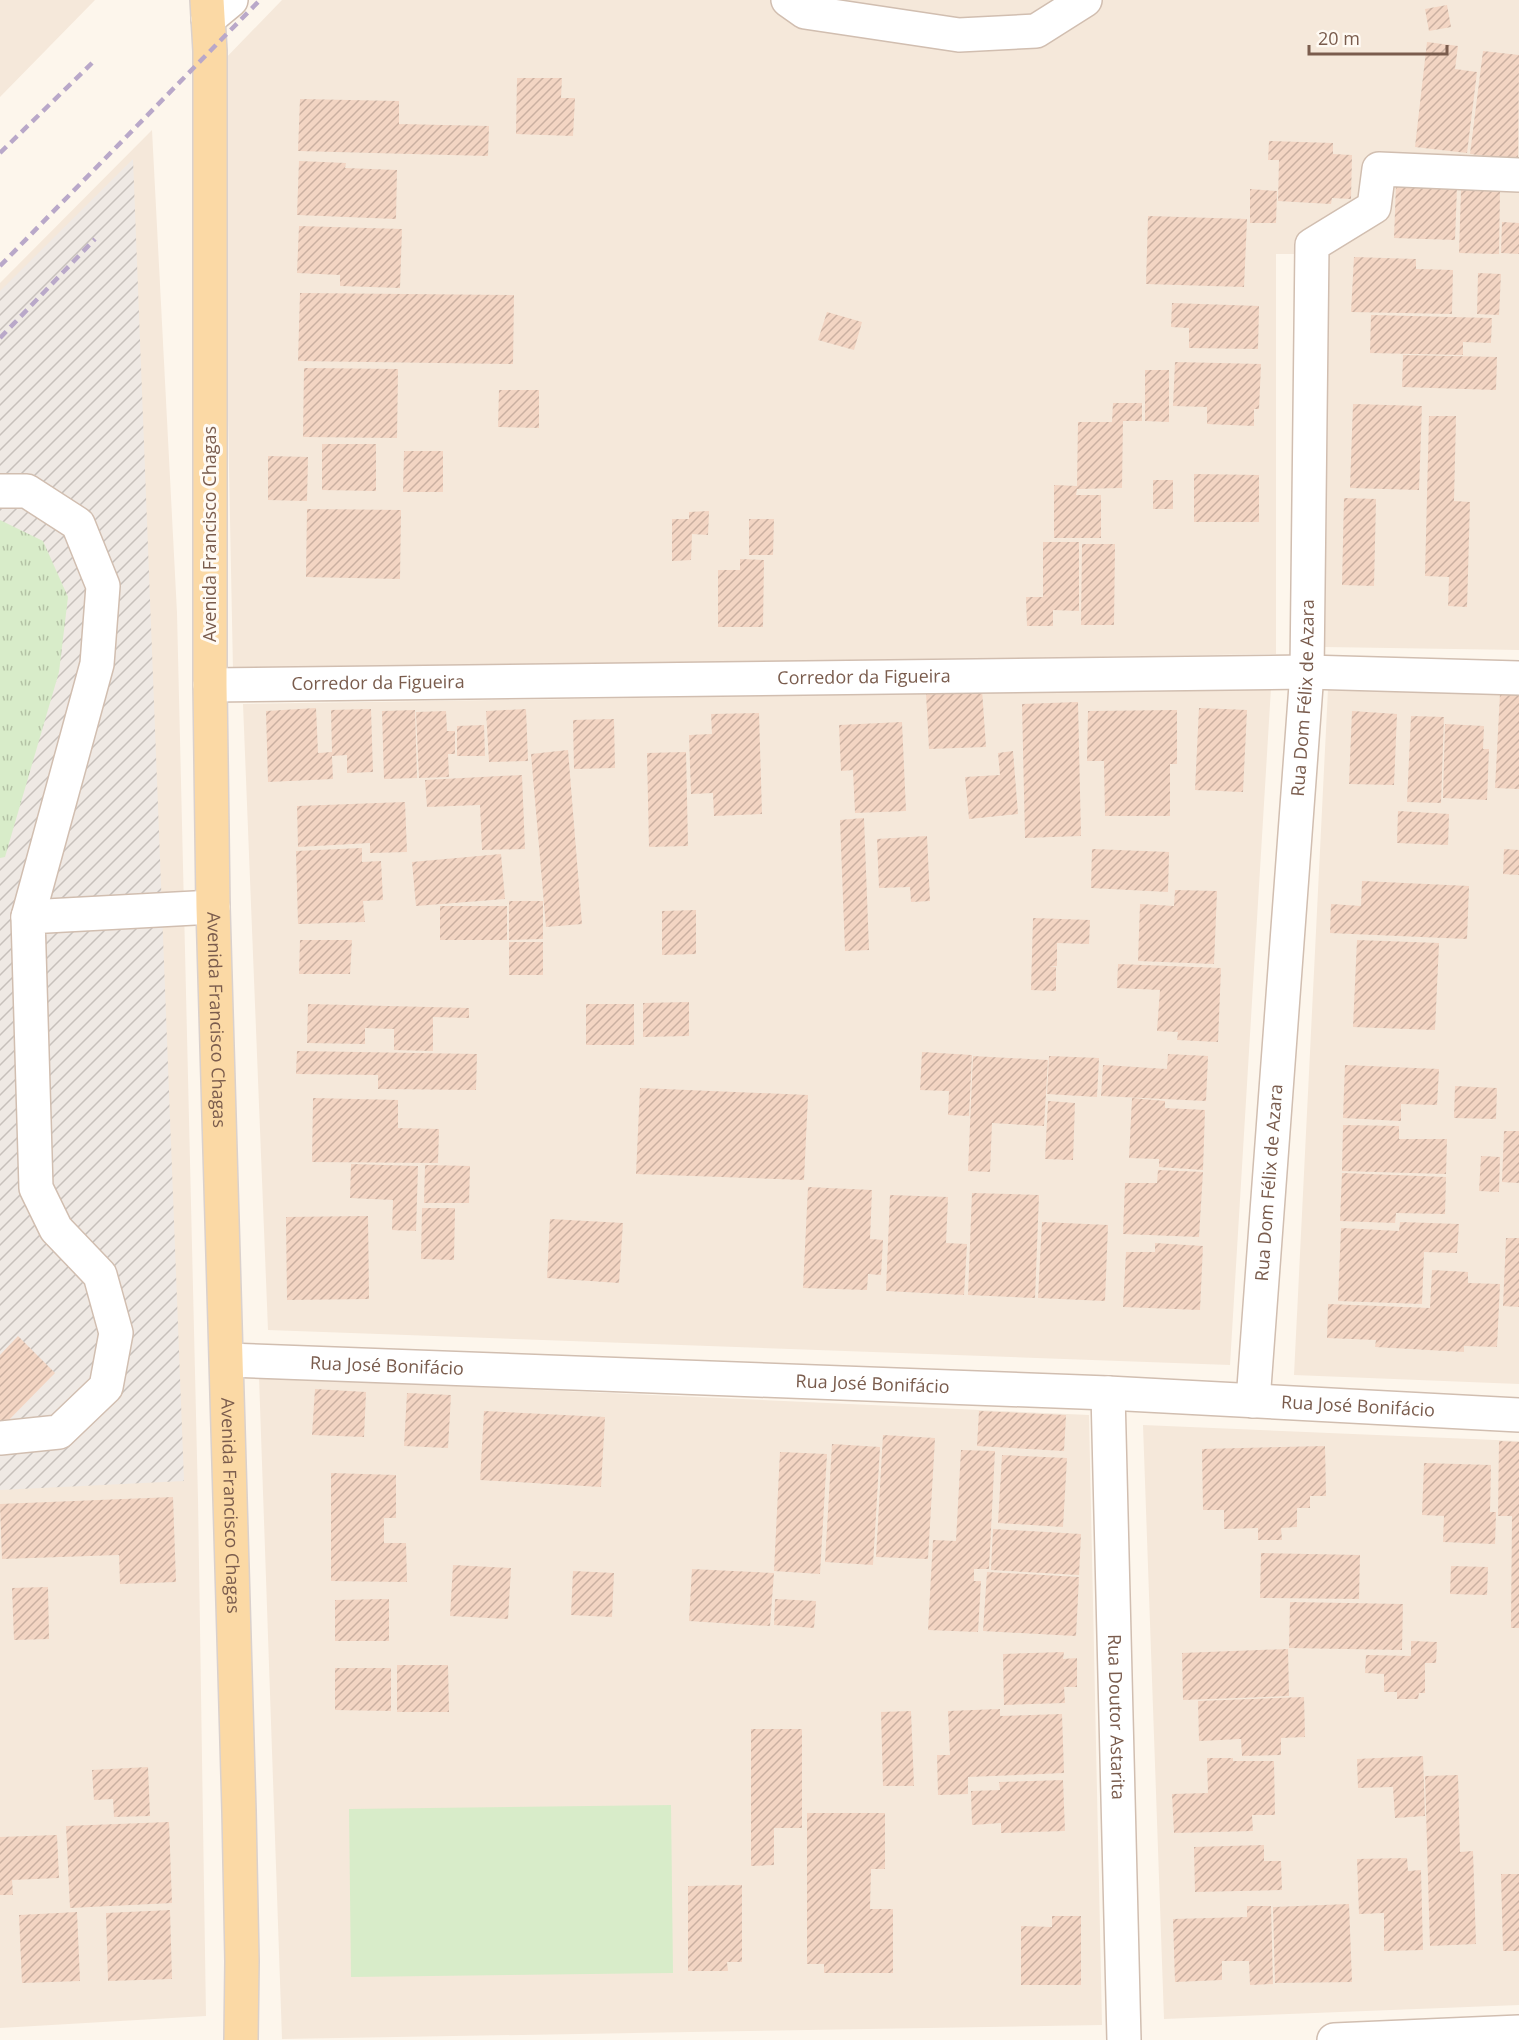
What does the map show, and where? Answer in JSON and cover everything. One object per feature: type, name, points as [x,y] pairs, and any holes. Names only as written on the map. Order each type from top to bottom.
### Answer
[{"type":"main road","name":"Avenida Francisco Chagas","points":[[215,6],[210,685],[213,907],[242,1938],[241,2040]]},
{"type":"street","points":[[807,4],[959,35],[1036,32],[1085,0]]},
{"type":"street","name":"Rua Dom Félix de Azara","points":[[1253,1401],[1307,672],[1312,245],[1374,207],[1379,169],[1519,176]]},
{"type":"street","points":[[0,491],[27,491],[78,524],[103,586],[97,664],[28,917],[36,1188],[56,1229],[100,1275],[116,1333],[106,1387],[59,1432],[0,1438]]},
{"type":"street","name":"Corredor da Figueira","points":[[210,685],[1307,672],[1519,678]]},
{"type":"street","points":[[28,917],[213,907]]},
{"type":"street","name":"Rua José Bonifácio","points":[[227,1360],[1108,1393],[1519,1415]]},
{"type":"street","name":"Rua Doutor Astarita","points":[[1108,1393],[1124,2040]]},
{"type":"street","points":[[1334,2040],[1519,2032]]},
{"type":"shaded area","points":[[0,0],[95,0],[0,97]]},
{"type":"shaded area","points":[[282,0],[1519,0],[1519,650],[1325,647],[1329,254],[1276,254],[1276,654],[233,671],[221,63]]},
{"type":"shaded area","points":[[152,130],[177,613],[198,1499],[206,2016],[0,2028],[0,283]]},
{"type":"shaded area","points":[[133,159],[184,1481],[0,1490],[0,291]]},
{"type":"shaded area","points":[[1271,688],[1230,1365],[268,1330],[243,704]]},
{"type":"shaded area","points":[[1328,689],[1519,695],[1519,1384],[1294,1375]]},
{"type":"shaded area","points":[[259,1377],[1089,1415],[1102,2025],[282,2039]]},
{"type":"shaded area","points":[[1143,1425],[1519,1441],[1519,2005],[1164,2019]]},
{"type":"green space","points":[[0,520],[43,541],[68,597],[59,672],[5,857],[0,858]]},
{"type":"green space","points":[[671,1805],[673,1973],[351,1977],[349,1809]]},
{"type":"building","points":[[1447,5],[1451,27],[1429,31],[1425,9]]},
{"type":"building","points":[[1427,42],[1458,46],[1455,69],[1477,72],[1467,153],[1415,147]]},
{"type":"building","points":[[1483,51],[1519,55],[1518,160],[1470,154]]},
{"type":"building","points":[[517,78],[562,78],[561,98],[575,98],[573,136],[516,134]]},
{"type":"building","points":[[300,99],[399,101],[399,124],[489,126],[488,156],[298,151]]},
{"type":"building","points":[[1269,141],[1333,143],[1333,154],[1352,155],[1351,199],[1332,198],[1331,204],[1278,201],[1279,160],[1268,160]]},
{"type":"building","points":[[299,161],[346,163],[345,168],[397,170],[396,219],[297,215]]},
{"type":"building","points":[[1396,185],[1457,187],[1455,240],[1394,238]]},
{"type":"building","points":[[1250,189],[1277,191],[1276,223],[1250,223]]},
{"type":"building","points":[[1461,190],[1500,191],[1499,254],[1459,253]]},
{"type":"building","points":[[1148,216],[1247,219],[1244,287],[1146,284]]},
{"type":"building","points":[[1502,222],[1519,223],[1519,254],[1501,253]]},
{"type":"building","points":[[299,226],[402,229],[400,288],[340,286],[340,275],[297,273]]},
{"type":"building","points":[[1354,257],[1416,259],[1416,269],[1453,270],[1452,314],[1351,312]]},
{"type":"building","points":[[1478,273],[1501,274],[1499,315],[1477,314]]},
{"type":"building","points":[[300,293],[514,295],[513,364],[298,361]]},
{"type":"building","points":[[1172,303],[1259,306],[1258,349],[1189,348],[1189,328],[1171,327]]},
{"type":"building","points":[[827,312],[862,322],[854,350],[818,340]]},
{"type":"building","points":[[1371,315],[1492,318],[1491,343],[1463,342],[1463,355],[1370,353]]},
{"type":"building","points":[[1403,355],[1497,357],[1496,390],[1402,387]]},
{"type":"building","points":[[1175,362],[1261,364],[1259,409],[1254,409],[1254,426],[1207,424],[1207,407],[1173,406]]},
{"type":"building","points":[[304,368],[398,369],[397,438],[303,437]]},
{"type":"building","points":[[1145,370],[1169,370],[1169,422],[1145,421]]},
{"type":"building","points":[[499,390],[539,390],[539,428],[498,427]]},
{"type":"building","points":[[1113,403],[1142,403],[1142,421],[1123,421],[1122,488],[1077,489],[1076,495],[1101,495],[1101,538],[1054,538],[1054,485],[1077,486],[1078,422],[1112,422]]},
{"type":"building","points":[[1353,404],[1422,406],[1419,490],[1350,488]]},
{"type":"building","points":[[1429,416],[1456,416],[1454,501],[1470,502],[1467,607],[1448,606],[1449,577],[1425,576]]},
{"type":"building","points":[[322,444],[376,444],[376,491],[322,490]]},
{"type":"building","points":[[404,451],[443,451],[443,492],[403,492]]},
{"type":"building","points":[[268,456],[308,457],[307,501],[268,500]]},
{"type":"building","points":[[1194,474],[1259,475],[1259,522],[1194,522]]},
{"type":"building","points":[[1153,480],[1173,480],[1173,509],[1153,509]]},
{"type":"building","points":[[1344,498],[1376,499],[1374,586],[1342,585]]},
{"type":"building","points":[[307,509],[401,510],[400,579],[306,577]]},
{"type":"building","points":[[709,511],[708,535],[692,534],[691,560],[672,561],[672,519],[689,519],[689,512]]},
{"type":"building","points":[[749,519],[774,519],[773,555],[749,555]]},
{"type":"building","points":[[1043,542],[1079,542],[1079,611],[1053,610],[1053,626],[1027,626],[1026,597],[1043,597]]},
{"type":"building","points":[[1082,544],[1115,544],[1114,625],[1081,625]]},
{"type":"building","points":[[740,559],[764,560],[763,627],[718,627],[718,570],[740,570]]},
{"type":"building","points":[[982,690],[986,747],[929,749],[926,693]]},
{"type":"building","points":[[1500,694],[1519,695],[1519,789],[1495,788]]},
{"type":"building","points":[[1078,702],[1081,836],[1025,838],[1022,704]]},
{"type":"building","points":[[316,708],[318,753],[332,752],[331,710],[371,709],[373,772],[347,773],[347,755],[332,756],[333,779],[268,782],[266,711]]},
{"type":"building","points":[[1199,708],[1247,710],[1243,792],[1195,790]]},
{"type":"building","points":[[526,709],[528,761],[489,762],[486,711]]},
{"type":"building","points":[[415,710],[417,778],[384,779],[382,711]]},
{"type":"building","points":[[1177,710],[1177,764],[1170,764],[1170,816],[1105,816],[1104,761],[1087,761],[1088,711]]},
{"type":"building","points":[[446,711],[447,731],[455,731],[455,754],[448,754],[449,777],[419,778],[416,712]]},
{"type":"building","points":[[1352,711],[1397,714],[1394,785],[1349,784]]},
{"type":"building","points":[[759,713],[762,814],[714,816],[713,793],[691,794],[689,735],[712,734],[711,714]]},
{"type":"building","points":[[1411,716],[1444,717],[1441,803],[1407,802]]},
{"type":"building","points":[[614,719],[615,768],[574,769],[573,720]]},
{"type":"building","points":[[902,722],[906,811],[855,813],[853,770],[841,771],[839,725]]},
{"type":"building","points":[[1445,724],[1484,726],[1483,749],[1489,749],[1487,800],[1443,798]]},
{"type":"building","points":[[484,725],[485,756],[457,756],[457,726]]},
{"type":"building","points":[[568,750],[582,924],[546,927],[531,754]]},
{"type":"building","points":[[1013,751],[1018,814],[969,819],[965,777],[1000,775],[998,753]]},
{"type":"building","points":[[686,752],[688,846],[649,847],[647,753]]},
{"type":"building","points":[[522,775],[525,849],[482,850],[480,805],[427,807],[425,780]]},
{"type":"building","points":[[405,802],[407,852],[370,853],[370,843],[298,847],[297,806]]},
{"type":"building","points":[[1398,811],[1449,814],[1448,845],[1397,843]]},
{"type":"building","points":[[864,818],[869,950],[845,951],[840,820]]},
{"type":"building","points":[[927,836],[930,901],[911,902],[910,887],[879,888],[877,839]]},
{"type":"building","points":[[362,848],[362,862],[381,861],[383,900],[363,901],[365,922],[298,924],[296,851]]},
{"type":"building","points":[[1092,849],[1169,852],[1168,892],[1091,888]]},
{"type":"building","points":[[1504,849],[1519,850],[1519,875],[1503,874]]},
{"type":"building","points":[[501,854],[505,899],[416,906],[412,862]]},
{"type":"building","points":[[1362,881],[1469,886],[1467,939],[1330,933],[1331,904],[1361,906]]},
{"type":"building","points":[[1175,890],[1217,891],[1214,964],[1138,961],[1140,904],[1174,906]]},
{"type":"building","points":[[509,901],[543,901],[543,939],[509,940]]},
{"type":"building","points":[[440,906],[507,906],[507,940],[440,940]]},
{"type":"building","points":[[696,910],[696,954],[662,955],[662,911]]},
{"type":"building","points":[[1033,918],[1090,920],[1089,944],[1057,943],[1057,966],[1048,966],[1056,967],[1056,991],[1031,990]]},
{"type":"building","points":[[300,940],[352,940],[350,974],[299,974]]},
{"type":"building","points":[[1357,940],[1439,943],[1435,1030],[1353,1027]]},
{"type":"building","points":[[509,942],[543,942],[543,975],[509,975]]},
{"type":"building","points":[[1118,964],[1221,968],[1218,1042],[1177,1040],[1178,1032],[1157,1031],[1160,990],[1117,988]]},
{"type":"building","points":[[689,1002],[689,1036],[643,1037],[643,1003]]},
{"type":"building","points":[[308,1004],[469,1008],[469,1018],[433,1017],[433,1051],[394,1050],[394,1029],[365,1028],[365,1044],[307,1043]]},
{"type":"building","points":[[586,1004],[634,1004],[634,1045],[586,1045]]},
{"type":"building","points":[[297,1051],[477,1054],[476,1090],[378,1089],[378,1075],[296,1074]]},
{"type":"building","points":[[922,1052],[972,1055],[969,1116],[948,1115],[949,1091],[920,1090]]},
{"type":"building","points":[[1168,1054],[1208,1056],[1206,1101],[1101,1096],[1103,1065],[1167,1069]]},
{"type":"building","points":[[973,1056],[1048,1060],[1044,1126],[992,1123],[990,1172],[968,1171]]},
{"type":"building","points":[[1049,1056],[1099,1058],[1097,1097],[1047,1094]]},
{"type":"building","points":[[1345,1065],[1439,1069],[1437,1105],[1401,1104],[1401,1121],[1343,1118]]},
{"type":"building","points":[[1455,1086],[1497,1088],[1496,1119],[1454,1118]]},
{"type":"building","points":[[640,1088],[808,1095],[804,1180],[636,1174]]},
{"type":"building","points":[[313,1098],[398,1100],[398,1128],[439,1129],[438,1163],[312,1162]]},
{"type":"building","points":[[1132,1098],[1165,1101],[1165,1108],[1205,1110],[1203,1170],[1159,1167],[1159,1159],[1129,1158]]},
{"type":"building","points":[[1048,1101],[1075,1103],[1073,1160],[1045,1159]]},
{"type":"building","points":[[1343,1125],[1399,1126],[1399,1139],[1447,1139],[1446,1174],[1342,1171]]},
{"type":"building","points":[[1504,1131],[1519,1131],[1519,1183],[1502,1182]]},
{"type":"building","points":[[1481,1156],[1500,1157],[1499,1192],[1479,1191]]},
{"type":"building","points":[[351,1164],[418,1166],[416,1231],[392,1230],[393,1200],[350,1198]]},
{"type":"building","points":[[425,1165],[470,1166],[469,1203],[424,1203]]},
{"type":"building","points":[[1158,1170],[1203,1172],[1199,1237],[1123,1234],[1125,1183],[1157,1183]]},
{"type":"building","points":[[1342,1173],[1446,1177],[1445,1214],[1396,1213],[1395,1223],[1340,1221]]},
{"type":"building","points":[[808,1187],[872,1190],[870,1239],[883,1240],[881,1275],[868,1274],[867,1290],[803,1288]]},
{"type":"building","points":[[972,1193],[1039,1195],[1035,1298],[968,1295]]},
{"type":"building","points":[[890,1195],[948,1197],[946,1243],[967,1244],[964,1295],[886,1291]]},
{"type":"building","points":[[422,1208],[455,1208],[454,1260],[421,1259]]},
{"type":"building","points":[[368,1216],[369,1299],[287,1300],[286,1217]]},
{"type":"building","points":[[550,1219],[623,1223],[619,1283],[547,1278]]},
{"type":"building","points":[[1042,1222],[1108,1225],[1105,1301],[1038,1298]]},
{"type":"building","points":[[1400,1222],[1459,1224],[1457,1253],[1424,1252],[1422,1304],[1338,1301],[1341,1228],[1399,1231]]},
{"type":"building","points":[[1506,1238],[1519,1238],[1519,1307],[1503,1306]]},
{"type":"building","points":[[1155,1243],[1203,1246],[1200,1310],[1123,1307],[1126,1252],[1155,1252]]},
{"type":"building","points":[[1432,1270],[1468,1272],[1468,1283],[1500,1284],[1497,1347],[1464,1346],[1464,1352],[1375,1347],[1376,1340],[1327,1338],[1328,1304],[1430,1308]]},
{"type":"building","points":[[18,1336],[55,1373],[0,1429],[0,1355]]},
{"type":"building","points":[[315,1389],[366,1392],[364,1437],[312,1435]]},
{"type":"building","points":[[407,1393],[451,1395],[448,1448],[404,1446]]},
{"type":"building","points":[[484,1411],[605,1417],[601,1487],[480,1480]]},
{"type":"building","points":[[979,1411],[1066,1415],[1064,1451],[977,1446]]},
{"type":"building","points":[[883,1435],[935,1438],[928,1559],[876,1557]]},
{"type":"building","points":[[1499,1441],[1519,1442],[1519,1628],[1511,1628],[1512,1516],[1498,1516]]},
{"type":"building","points":[[832,1444],[880,1447],[873,1565],[825,1562]]},
{"type":"building","points":[[1325,1446],[1326,1496],[1310,1496],[1310,1508],[1297,1508],[1297,1527],[1281,1528],[1282,1540],[1258,1540],[1258,1528],[1224,1529],[1224,1510],[1203,1510],[1202,1449]]},
{"type":"building","points":[[961,1450],[995,1451],[989,1569],[974,1569],[974,1581],[981,1581],[978,1632],[928,1630],[933,1540],[956,1541]]},
{"type":"building","points":[[780,1452],[827,1454],[820,1574],[774,1571]]},
{"type":"building","points":[[1002,1455],[1067,1458],[1063,1527],[998,1523]]},
{"type":"building","points":[[1424,1463],[1491,1465],[1490,1512],[1496,1512],[1495,1544],[1443,1542],[1444,1516],[1422,1515]]},
{"type":"building","points":[[331,1473],[396,1475],[396,1518],[384,1518],[384,1543],[406,1543],[407,1582],[331,1581]]},
{"type":"building","points":[[173,1497],[176,1582],[120,1584],[119,1555],[2,1559],[0,1504]]},
{"type":"building","points":[[993,1529],[1081,1534],[1079,1575],[991,1570]]},
{"type":"building","points":[[1261,1553],[1360,1555],[1359,1599],[1260,1598]]},
{"type":"building","points":[[453,1565],[511,1568],[508,1619],[450,1616]]},
{"type":"building","points":[[1451,1566],[1488,1567],[1487,1595],[1450,1594]]},
{"type":"building","points":[[692,1569],[774,1573],[770,1626],[689,1621]]},
{"type":"building","points":[[573,1571],[614,1573],[612,1617],[571,1615]]},
{"type":"building","points":[[987,1572],[1079,1577],[1076,1636],[983,1631]]},
{"type":"building","points":[[48,1587],[49,1639],[14,1640],[12,1588]]},
{"type":"building","points":[[389,1599],[389,1641],[335,1641],[335,1600]]},
{"type":"building","points":[[775,1599],[816,1601],[814,1628],[774,1625]]},
{"type":"building","points":[[1290,1602],[1403,1604],[1402,1650],[1289,1648]]},
{"type":"building","points":[[1411,1641],[1437,1642],[1436,1663],[1425,1663],[1425,1693],[1419,1693],[1418,1699],[1397,1699],[1397,1692],[1384,1692],[1384,1674],[1365,1673],[1366,1655],[1411,1656]]},
{"type":"building","points":[[1288,1649],[1289,1696],[1183,1700],[1182,1653]]},
{"type":"building","points":[[1064,1652],[1063,1659],[1077,1658],[1077,1687],[1064,1687],[1065,1703],[1004,1705],[1003,1654]]},
{"type":"building","points":[[397,1665],[448,1665],[449,1712],[397,1712]]},
{"type":"building","points":[[335,1668],[391,1668],[391,1711],[335,1710]]},
{"type":"building","points":[[1304,1697],[1305,1737],[1281,1738],[1281,1755],[1242,1756],[1241,1739],[1199,1741],[1198,1701]]},
{"type":"building","points":[[1000,1709],[1000,1716],[1062,1714],[1064,1773],[968,1777],[968,1794],[938,1795],[937,1755],[950,1755],[948,1711]]},
{"type":"building","points":[[911,1711],[914,1786],[883,1786],[881,1712]]},
{"type":"building","points":[[751,1729],[802,1729],[802,1828],[774,1828],[774,1865],[751,1866]]},
{"type":"building","points":[[1423,1756],[1425,1816],[1395,1818],[1393,1787],[1358,1788],[1357,1759]]},
{"type":"building","points":[[1207,1758],[1233,1758],[1233,1761],[1274,1761],[1275,1815],[1252,1815],[1253,1831],[1174,1833],[1172,1794],[1208,1793]]},
{"type":"building","points":[[148,1767],[150,1816],[114,1817],[113,1799],[94,1800],[92,1770]]},
{"type":"building","points":[[1458,1775],[1460,1852],[1473,1851],[1476,1944],[1430,1946],[1425,1776]]},
{"type":"building","points":[[1063,1780],[1065,1831],[1001,1833],[1001,1823],[972,1825],[971,1791],[1000,1790],[999,1782]]},
{"type":"building","points":[[807,1813],[885,1813],[885,1869],[871,1869],[870,1909],[893,1909],[893,1973],[824,1973],[824,1964],[807,1964]]},
{"type":"building","points":[[169,1822],[172,1903],[70,1908],[66,1826]]},
{"type":"building","points":[[57,1835],[59,1878],[12,1880],[13,1895],[0,1895],[0,1837]]},
{"type":"building","points":[[1264,1845],[1264,1861],[1281,1861],[1282,1890],[1195,1892],[1194,1847]]},
{"type":"building","points":[[1407,1858],[1408,1871],[1421,1870],[1423,1950],[1384,1951],[1384,1913],[1359,1914],[1357,1859]]},
{"type":"building","points":[[1501,1874],[1519,1874],[1519,1951],[1503,1951]]},
{"type":"building","points":[[742,1885],[742,1962],[727,1962],[728,1971],[688,1971],[688,1886]]},
{"type":"building","points":[[1349,1904],[1352,1982],[1275,1983],[1273,1907]]},
{"type":"building","points":[[1247,1906],[1271,1906],[1273,1984],[1250,1985],[1249,1961],[1222,1961],[1222,1980],[1175,1982],[1173,1919],[1247,1917]]},
{"type":"building","points":[[170,1910],[172,1979],[108,1981],[106,1913]]},
{"type":"building","points":[[77,1912],[80,1981],[22,1983],[19,1915]]},
{"type":"building","points":[[1052,1916],[1081,1916],[1081,1985],[1021,1985],[1021,1926],[1052,1927]]},
{"type":"railway","points":[[0,266],[260,0]]},
{"type":"railway","points":[[0,153],[92,63]]},
{"type":"railway","points":[[0,338],[95,239]]}]
